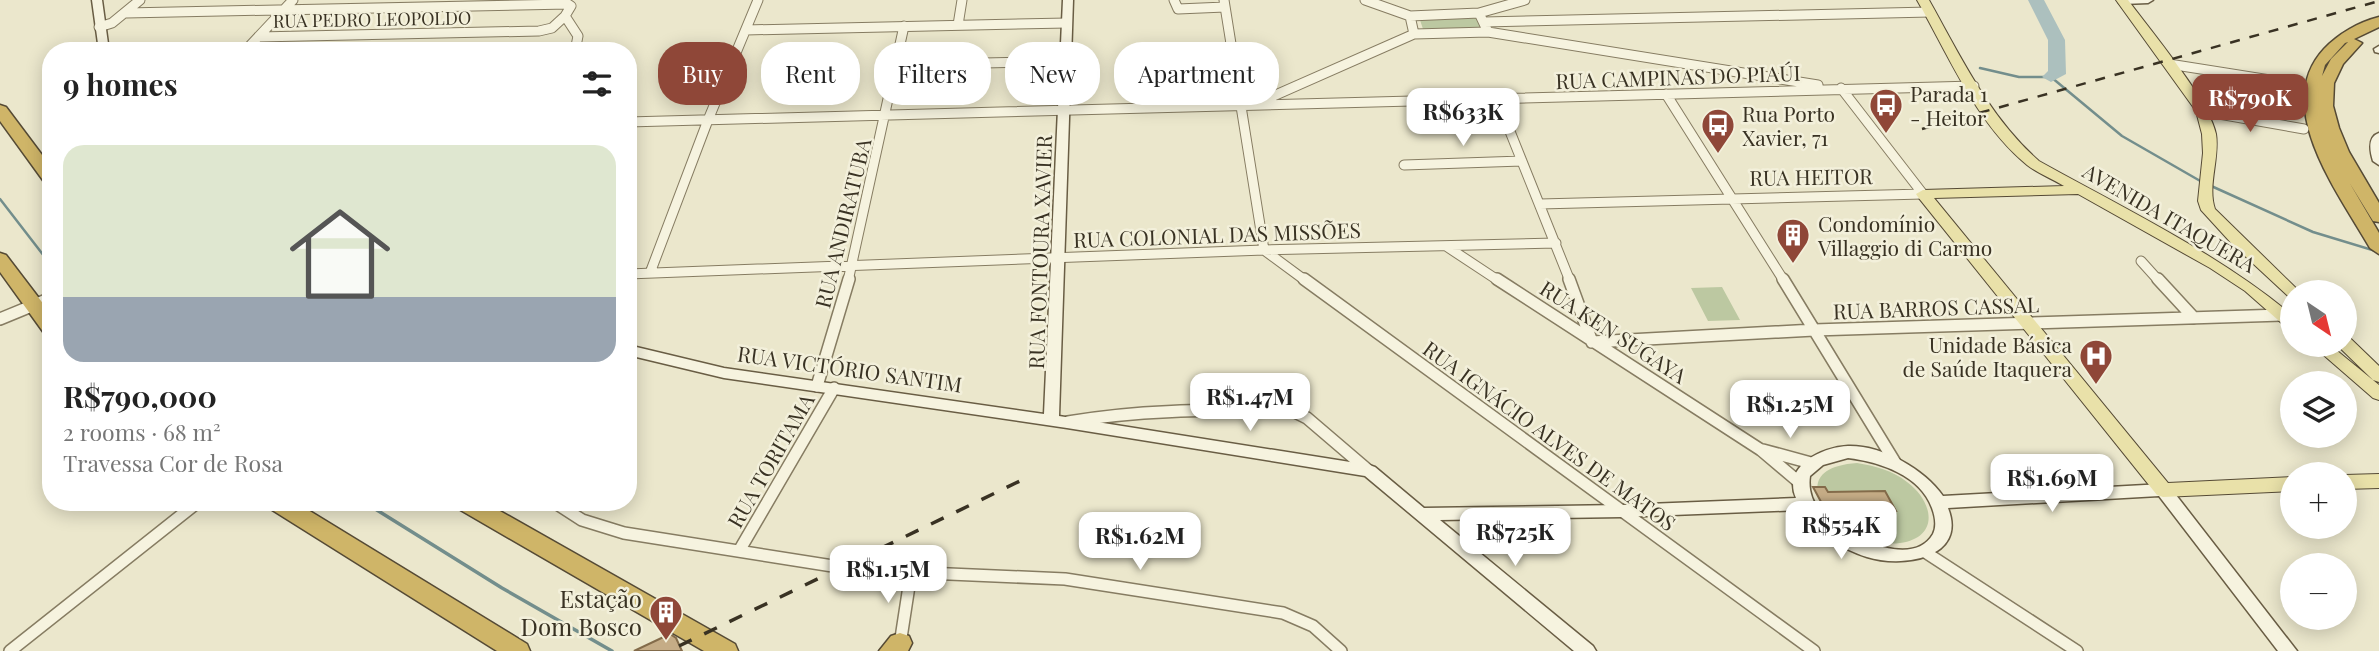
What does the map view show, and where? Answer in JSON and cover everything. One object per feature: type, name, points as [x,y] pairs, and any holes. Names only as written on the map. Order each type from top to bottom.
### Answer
[{"type":"highway","points":[[2378,246],[2318,135],[2310,108],[2310,88],[2313,70],[2324,53],[2342,38],[2379,21]]},
{"type":"highway","points":[[2379,31],[2343,52],[2332,67],[2324,87],[2324,106],[2339,147],[2379,217]]},
{"type":"highway","points":[[0,110],[42,167]]},
{"type":"highway","points":[[0,259],[42,302]]},
{"type":"highway","points":[[292,511],[518,651]]},
{"type":"highway","points":[[482,511],[726,651]]},
{"type":"main road","points":[[97,0],[102,42]]},
{"type":"main road","name":"RUA FONTOURA XAVIER","points":[[1066,42],[1068,0]]},
{"type":"main road","points":[[2123,0],[2148,0]]},
{"type":"main road","points":[[2123,0],[2202,111],[2209,134],[2205,201],[2217,221],[2280,280]]},
{"type":"main road","name":"AVENIDA ITAQUERA","points":[[1926,6],[2009,142],[2056,184]]},
{"type":"main road","name":"RUA FONTOURA XAVIER","points":[[1059,422],[1062,105]]},
{"type":"main road","points":[[2379,137],[2375,149],[2379,161]]},
{"type":"main road","name":"RUA HEITOR","points":[[1923,194],[2056,184],[2083,190]]},
{"type":"main road","name":"AVENIDA ITAQUERA","points":[[2083,190],[2215,265],[2250,288],[2280,313]]},
{"type":"main road","points":[[1923,194],[2163,490],[2288,651]]},
{"type":"main road","name":"RUA VICTÓRIO SANTIM","points":[[637,352],[724,373],[1369,471],[1587,651]]},
{"type":"main road","points":[[2357,355],[2379,376]]},
{"type":"main road","points":[[2334,357],[2379,394]]},
{"type":"main road","points":[[1848,452],[1896,464],[1921,481],[1939,502],[1945,517],[1944,531],[1937,543],[1925,552],[1906,556],[1884,556],[1861,550],[1820,525],[1805,503],[1800,483],[1811,463],[1827,455],[1848,452]]},
{"type":"main road","points":[[2357,482],[2379,481]]},
{"type":"main road","points":[[1939,502],[2280,485]]},
{"type":"main road","points":[[1419,514],[1622,511],[1805,503]]},
{"type":"street","points":[[99,27],[112,23],[140,0]]},
{"type":"street","points":[[242,10],[252,0]]},
{"type":"street","points":[[253,42],[293,0]]},
{"type":"street","points":[[650,273],[708,120],[758,0]]},
{"type":"street","points":[[958,25],[962,0]]},
{"type":"street","points":[[1174,0],[1178,9],[1224,4],[1230,42]]},
{"type":"street","points":[[1366,0],[1410,16],[1479,13],[1525,0]]},
{"type":"street","points":[[126,13],[559,4],[571,6],[565,16],[578,29],[578,42]]},
{"type":"street","points":[[1484,23],[1926,6]]},
{"type":"street","points":[[1479,13],[1488,32]]},
{"type":"street","name":"RUA PEDRO LEOPOLDO","points":[[258,37],[539,31],[552,28],[565,16]]},
{"type":"street","points":[[1410,16],[1414,34]]},
{"type":"street","points":[[746,30],[1067,23]]},
{"type":"street","name":"RUA ANDIRATUBA","points":[[817,386],[853,265],[904,26]]},
{"type":"street","points":[[1279,94],[1414,34],[1488,32],[1805,82],[1830,89]]},
{"type":"street","points":[[2169,64],[2302,85]]},
{"type":"street","name":"RUA CAMPINAS DO PIAÚI","points":[[1279,104],[1974,86]]},
{"type":"street","points":[[1841,88],[1923,194]]},
{"type":"street","points":[[1666,94],[1734,198],[1896,464]]},
{"type":"street","points":[[1497,99],[1556,243],[1592,342]]},
{"type":"street","points":[[1239,105],[1264,250]]},
{"type":"street","name":"RUA CAMPINAS DO PIAÚI","points":[[637,122],[1239,105]]},
{"type":"street","points":[[2202,111],[2304,128]]},
{"type":"street","points":[[1404,165],[1522,162]]},
{"type":"street","name":"RUA HEITOR","points":[[1540,204],[1923,194]]},
{"type":"street","name":"RUA COLONIAL DAS MISSÕES","points":[[637,274],[1264,250],[1556,243]]},
{"type":"street","name":"RUA KEN SUGAYA","points":[[1446,246],[1761,450],[1800,483]]},
{"type":"street","name":"RUA IGNÁCIO ALVES DE MATOS","points":[[1264,250],[1815,651]]},
{"type":"street","points":[[2141,261],[2194,318]]},
{"type":"street","points":[[0,319],[42,302]]},
{"type":"street","name":"RUA BARROS CASSAL","points":[[1592,342],[1814,330],[2194,318],[2280,319]]},
{"type":"street","name":"RUA TORITAMA","points":[[740,551],[834,388]]},
{"type":"street","name":"RUA VICTÓRIO SANTIM","points":[[1059,422],[1183,410],[1291,410],[1307,418],[1369,471]]},
{"type":"street","name":"RUA KEN SUGAYA","points":[[1761,450],[1811,463]]},
{"type":"street","points":[[10,651],[187,511]]},
{"type":"street","points":[[568,511],[582,520],[624,533],[858,570],[1076,580],[1283,613],[1313,626],[1341,651]]},
{"type":"street","points":[[1925,552],[2077,651]]},
{"type":"street","points":[[896,648],[911,573]]},
{"type":"green space","points":[[1476,15],[1483,31],[1424,32],[1419,17]]},
{"type":"green space","points":[[1722,287],[1740,320],[1708,321],[1691,288]]},
{"type":"green space","points":[[1857,463],[1889,472],[1916,490],[1923,499],[1929,517],[1922,534],[1900,543],[1879,542],[1858,535],[1840,523],[1826,508],[1818,493],[1819,479],[1832,468]]},
{"type":"building","points":[[1813,487],[1825,487],[1828,492],[1885,491],[1896,511],[1827,513]]},
{"type":"building","name":"Estação Dom Bosco","points":[[670,634],[676,638],[682,651],[634,651]]},
{"type":"waterway","points":[[2036,0],[2058,44],[2057,74],[2051,77]]},
{"type":"waterway","points":[[1980,68],[2019,77],[2051,77],[2122,136],[2202,182]]},
{"type":"waterway","points":[[2209,185],[2313,232],[2379,252]]},
{"type":"waterway","points":[[0,199],[42,253]]},
{"type":"waterway","points":[[378,511],[502,588],[612,651]]},
{"type":"railway","points":[[1922,129],[2379,1]]},
{"type":"railway","points":[[679,646],[1024,479]]},
{"type":"place","name":"Parada 1 - Heitor","points":[[1886,135]]},
{"type":"place","name":"Rua Porto Xavier, 71","points":[[1718,155]]},
{"type":"place","name":"Condomínio Villaggio di Carmo","points":[[1793,265]]},
{"type":"place","name":"Unidade Básica de Saúde Itaquera","points":[[2096,386]]},
{"type":"place","name":"Estação Dom Bosco","points":[[666,642]]}]
